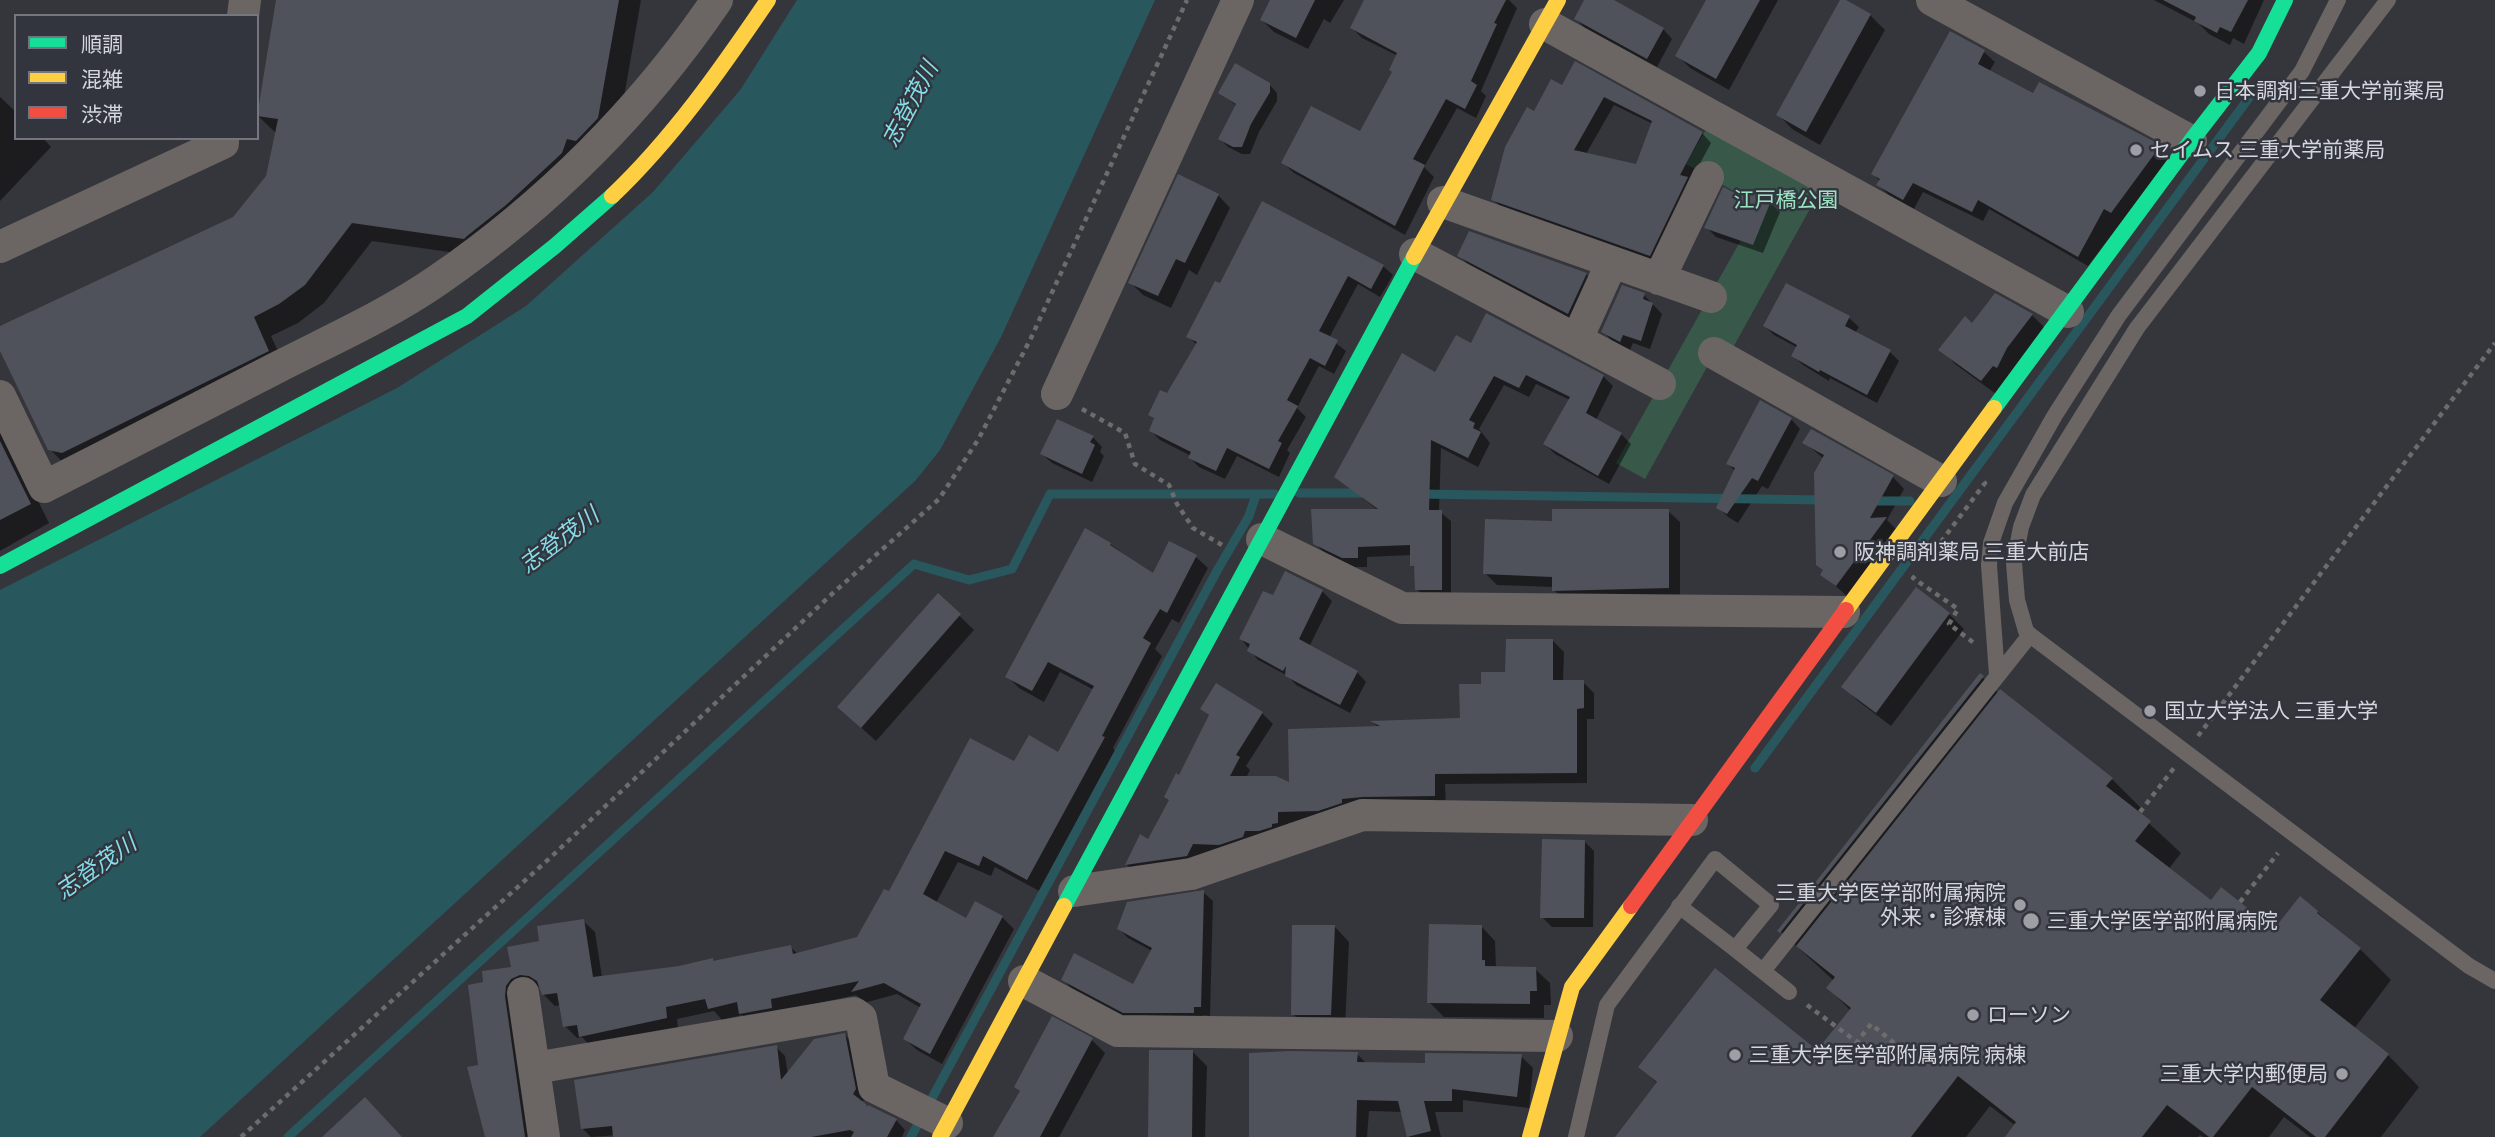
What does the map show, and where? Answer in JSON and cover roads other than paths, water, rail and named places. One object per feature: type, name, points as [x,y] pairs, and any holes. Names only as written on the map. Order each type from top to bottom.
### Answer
[{"type":"street","points":[[0,396],[44,487],[374,318],[438,281],[510,226],[571,172],[640,100],[685,47],[716,0]]},
{"type":"street","points":[[0,566],[467,316],[528,269],[637,171],[691,108],[768,0]]},
{"type":"street","points":[[1057,394],[1238,0]]},
{"type":"street","points":[[1932,0],[2191,141]]},
{"type":"street","points":[[1530,1137],[1572,987],[1844,612],[2068,312],[2191,141],[2259,53],[2285,0]]},
{"type":"street","points":[[535,1068],[854,1013],[861,1018],[874,1087],[943,1130],[1443,202],[1551,12],[2068,312]]},
{"type":"street","points":[[0,247],[223,143],[223,140]]},
{"type":"street","points":[[1660,279],[1708,177]]},
{"type":"street","points":[[1443,202],[1711,297]]},
{"type":"street","points":[[1415,254],[1660,384]]},
{"type":"street","points":[[1577,339],[1612,262]]},
{"type":"street","points":[[1714,353],[1948,472]]},
{"type":"street","points":[[1256,551],[1402,608],[1844,612]]},
{"type":"street","points":[[1073,891],[1191,874],[1362,815],[1692,820]]},
{"type":"street","points":[[1024,981],[1118,1031],[1557,1036]]},
{"type":"street","points":[[523,993],[544,1137]]},
{"type":"lane","points":[[1997,676],[1989,565],[1991,543],[2005,503],[2119,315],[2302,71],[2339,0]]},
{"type":"lane","points":[[2388,0],[2137,328],[2033,495],[2021,527],[2014,563],[2017,600],[2026,631],[2030,635],[2469,966],[2495,981]]},
{"type":"lane","points":[[1763,971],[2030,635]]},
{"type":"lane","points":[[1576,1137],[1608,1005],[1715,859],[1771,905],[1735,949]]},
{"type":"lane","points":[[1679,906],[1789,992]]},
{"type":"water","name":"志登茂川","points":[[797,0],[1155,0],[1001,337],[940,450],[915,481],[200,1137],[0,1137],[0,590],[397,388],[526,306],[653,192],[741,89]]},
{"type":"waterway","points":[[1755,768],[2251,95]]},
{"type":"waterway","points":[[1299,493],[1366,493]]},
{"type":"waterway","points":[[288,1137],[914,564],[969,580],[1012,569],[1050,494],[1275,494]]},
{"type":"waterway","points":[[1418,494],[1824,500]]},
{"type":"waterway","points":[[911,1137],[1249,516],[1256,495]]},
{"type":"waterway","points":[[1870,501],[1910,501]]},
{"type":"place","name":"日本調剤三重大学前薬局","points":[[2200,91]]},
{"type":"place","name":"セイムス 三重大学前薬局","points":[[2136,150]]},
{"type":"place","name":"阪神調剤薬局 三重大前店","points":[[1840,552]]},
{"type":"place","name":"国立大学法人 三重大学","points":[[2150,711]]},
{"type":"place","name":"三重大学医学部附属病院 外来・診療棟","points":[[2020,905]]},
{"type":"place","name":"三重大学医学部附属病院","points":[[2031,921]]},
{"type":"place","name":"ローソン","points":[[1973,1015]]},
{"type":"place","name":"三重大学医学部附属病院 病棟","points":[[1735,1055]]},
{"type":"place","name":"三重大学内郵便局","points":[[2342,1074]]},
{"type":"park label","name":"江戸橋公園","points":[[1786,200]]}]
